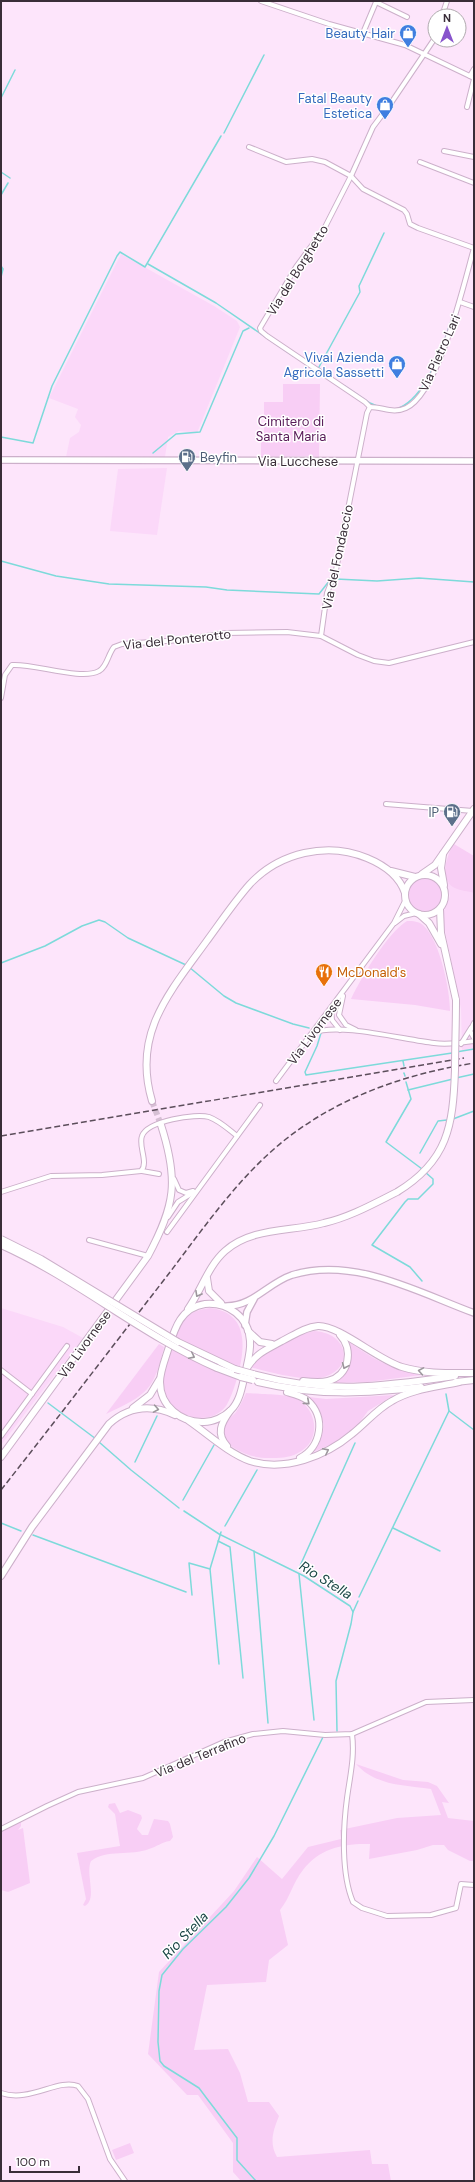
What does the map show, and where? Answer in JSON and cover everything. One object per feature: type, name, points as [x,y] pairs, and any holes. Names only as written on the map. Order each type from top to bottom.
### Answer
[{"type":"main road","name":"Via Lucchese","points":[[1,460],[474,461]]},
{"type":"main road","name":"Via Livornese","points":[[405,896],[409,883],[417,876],[431,868],[473,810]]},
{"type":"main road","points":[[152,1101],[146,1067],[150,1034],[164,1002],[188,967],[251,883],[268,868],[283,860],[312,852],[338,851],[361,856],[391,871],[417,876],[427,874],[434,877],[444,887]]},
{"type":"main road","points":[[1,1576],[32,1527],[113,1420],[130,1410],[150,1395],[160,1376],[175,1328],[198,1295],[208,1274],[222,1254],[235,1243],[247,1237],[325,1223],[362,1210],[410,1184],[429,1167],[442,1149],[448,1132],[454,1097],[456,1000],[441,933],[440,909],[445,898],[442,868],[444,852]]},
{"type":"main road","points":[[391,871],[401,882],[408,905],[429,923],[446,954]]},
{"type":"main road","name":"Via Livornese","points":[[417,913],[430,914],[440,909]]},
{"type":"main road","points":[[161,1125],[170,1154],[172,1174],[171,1201],[165,1230]]},
{"type":"main road","name":"Via Livornese","points":[[1,1457],[148,1256],[165,1230]]},
{"type":"main road","points":[[1,1238],[41,1259],[178,1342],[221,1364],[304,1398],[311,1404],[317,1414],[320,1428],[316,1442],[303,1456],[289,1462]]},
{"type":"main road","points":[[1,1245],[53,1273],[187,1354],[241,1377],[322,1382],[338,1376],[346,1367],[348,1352],[345,1341],[337,1331]]},
{"type":"main road","points":[[186,1312],[205,1304],[226,1306],[241,1305],[255,1297],[270,1285],[290,1276],[316,1270],[338,1270],[357,1272],[387,1280],[474,1313]]},
{"type":"main road","points":[[208,1274],[209,1291],[215,1298],[240,1316],[248,1331],[250,1344],[240,1395],[222,1424],[220,1434],[232,1452]]},
{"type":"main road","points":[[245,1324],[247,1312],[255,1297]]},
{"type":"main road","points":[[246,1368],[258,1354],[280,1342],[312,1327],[326,1326],[382,1358],[401,1367],[439,1374],[474,1373]]},
{"type":"main road","points":[[248,1331],[263,1344],[280,1342]]},
{"type":"main road","points":[[275,1380],[320,1387],[367,1387],[474,1373]]},
{"type":"main road","points":[[160,1376],[160,1386],[164,1399],[170,1408],[181,1418]]},
{"type":"main road","points":[[255,1379],[304,1391],[361,1394],[474,1380]]},
{"type":"main road","points":[[130,1410],[156,1408],[189,1421],[232,1452],[261,1464],[289,1462],[318,1454],[338,1444],[354,1433],[380,1408],[399,1397],[460,1382]]},
{"type":"main road","points":[[189,1421],[209,1422],[230,1411]]},
{"type":"street","points":[[261,1],[329,24],[405,45],[473,78]]},
{"type":"street","points":[[363,33],[376,2],[407,17]]},
{"type":"street","name":"Via del Borghetto","points":[[370,407],[365,402],[267,336],[261,331],[260,328],[296,267],[324,229],[351,176],[373,127],[428,48]]},
{"type":"street","points":[[467,107],[474,69]]},
{"type":"street","points":[[249,147],[286,162],[305,159],[319,160],[351,176],[363,189],[404,210],[410,224],[474,248]]},
{"type":"street","points":[[444,151],[474,157]]},
{"type":"street","points":[[420,162],[474,183]]},
{"type":"street","name":"Via Pietro Lari","points":[[370,407],[395,411],[407,408],[416,400],[429,382],[460,302],[474,248]]},
{"type":"street","points":[[460,302],[474,307]]},
{"type":"street","points":[[356,461],[365,417],[370,407]]},
{"type":"street","name":"Via del Fondaccio","points":[[321,636],[327,593],[336,570],[356,461]]},
{"type":"street","name":"Via del Ponterotto","points":[[1,698],[5,676],[12,665],[49,670],[93,673],[102,669],[111,651],[122,644],[181,640],[226,633],[287,632],[321,636]]},
{"type":"street","points":[[321,636],[358,655],[374,661],[389,663],[474,642]]},
{"type":"street","points":[[386,804],[473,810]]},
{"type":"street","name":"Via Livornese","points":[[276,1082],[394,923],[405,896]]},
{"type":"street","name":"Via Livornese","points":[[394,923],[404,916],[417,913]]},
{"type":"street","points":[[347,987],[340,1005],[339,1015],[346,1025],[358,1032]]},
{"type":"street","points":[[331,1008],[332,1020],[340,1030]]},
{"type":"street","points":[[460,1044],[474,1023]]},
{"type":"street","points":[[312,1033],[320,1030],[340,1030],[434,1043],[460,1044],[474,1040],[471,1034],[471,1028]]},
{"type":"street","name":"Via Livornese","points":[[165,1230],[197,1190],[260,1105]]},
{"type":"street","points":[[142,1170],[144,1165],[141,1136],[146,1129],[155,1124],[205,1116],[222,1124],[237,1136]]},
{"type":"street","points":[[1,1192],[51,1176],[102,1175],[142,1170],[159,1174]]},
{"type":"street","points":[[172,1174],[179,1190],[189,1192],[197,1190]]},
{"type":"street","name":"Via Livornese","points":[[166,1221],[178,1202],[197,1190]]},
{"type":"street","points":[[89,1240],[148,1256]]},
{"type":"street","points":[[1,1436],[67,1346]]},
{"type":"street","points":[[1,1370],[32,1394]]},
{"type":"street","name":"Via del Terrafino","points":[[1,1830],[78,1792],[143,1778],[224,1742],[253,1734],[283,1731],[352,1734],[426,1702],[474,1700]]},
{"type":"street","points":[[352,1734],[354,1755],[345,1826],[347,1884],[353,1902],[362,1908],[387,1916],[431,1915],[456,1908],[461,1884],[474,1885]]},
{"type":"street","points":[[1,2094],[20,2097],[67,2084],[78,2086],[88,2099],[110,2159],[125,2181]]},
{"type":"shaded area","points":[[121,254],[214,306],[237,321],[240,327],[197,433],[179,431],[168,437],[165,457],[66,457],[70,438],[79,432],[81,425],[75,417],[78,409],[49,398]]},
{"type":"shaded area","points":[[167,468],[157,535],[110,531],[118,469]]},
{"type":"shaded area","points":[[447,882],[456,887],[474,891],[474,1048],[462,1050],[461,1009],[442,916],[450,896]]},
{"type":"shaded area","points":[[1,1308],[63,1327],[83,1338],[1,1445]]},
{"type":"green space","name":"Cimitero di Santa Maria","points":[[283,384],[320,384],[319,457],[261,457],[261,438],[264,437],[264,402],[283,402]]},
{"type":"green space","points":[[454,844],[474,856],[474,893],[455,888],[450,885],[447,880],[447,861]]},
{"type":"green space","points":[[425,878],[437,883],[442,895],[437,907],[425,912],[413,907],[408,895],[413,883]]},
{"type":"green space","points":[[407,921],[422,924],[430,933],[435,943],[446,979],[450,1011],[415,1005],[351,999],[376,956],[392,935]]},
{"type":"green space","points":[[210,1308],[222,1311],[232,1316],[238,1324],[243,1343],[241,1364],[236,1383],[226,1406],[214,1416],[199,1418],[192,1417],[178,1411],[172,1406],[166,1396],[163,1384],[172,1348],[184,1320],[192,1313]]},
{"type":"green space","points":[[314,1331],[326,1333],[335,1338],[341,1345],[344,1353],[343,1361],[339,1368],[331,1374],[313,1379],[285,1376],[250,1367],[255,1358],[299,1335]]},
{"type":"green space","points":[[348,1341],[365,1353],[391,1367],[421,1375],[368,1382],[333,1383],[344,1375],[350,1365],[351,1354]]},
{"type":"green space","points":[[159,1344],[164,1347],[152,1383],[131,1402],[106,1414]]},
{"type":"green space","points":[[246,1393],[271,1394],[291,1397],[303,1403],[309,1409],[314,1425],[314,1433],[306,1448],[291,1456],[269,1458],[251,1456],[242,1453],[231,1446],[223,1432],[224,1425],[226,1421],[236,1412]]},
{"type":"green space","points":[[394,1395],[368,1411],[357,1426],[334,1443],[311,1453],[321,1438],[324,1425],[319,1411],[309,1397],[326,1399]]},
{"type":"green space","points":[[356,1764],[403,1780],[428,1782],[437,1786],[449,1803],[442,1802],[448,1818],[474,1821],[474,1861],[470,1861],[448,1850],[444,1845],[433,1845],[417,1850],[369,1859],[370,1844],[361,1844],[333,1848],[317,1857],[309,1863],[300,1875],[280,1910],[288,1945],[269,1960],[266,1982],[207,1985],[194,2050],[228,2049],[240,2073],[248,2102],[269,2102],[279,2116],[273,2137],[273,2147],[277,2157],[370,2150],[372,2164],[388,2164],[391,2181],[241,2181],[233,2172],[233,2143],[198,2095],[187,2095],[148,2054],[159,1972],[234,1891],[257,1857],[282,1879],[308,1847],[341,1839],[340,1830],[397,1818],[441,1815],[431,1789],[381,1781],[372,1777]]},
{"type":"green space","points":[[115,1803],[120,1813],[128,1810],[141,1815],[142,1818],[137,1829],[142,1835],[148,1835],[154,1819],[168,1821],[173,1837],[170,1841],[164,1842],[149,1849],[104,1855],[91,1861],[89,1873],[91,1898],[89,1903],[85,1906],[83,1905],[86,1899],[77,1853],[120,1846],[115,1814],[108,1807],[109,1804]]},
{"type":"green space","points":[[21,1821],[21,1826],[18,1830],[23,1828],[30,1883],[8,1892],[1,1890],[1,1832]]},
{"type":"green space","points":[[130,2143],[134,2153],[116,2160],[112,2150]]},
{"type":"waterway","points":[[224,133],[264,55]]},
{"type":"waterway","points":[[1,98],[15,70]]},
{"type":"waterway","points":[[1,437],[33,443],[52,386],[117,256],[120,252],[145,267],[221,136]]},
{"type":"waterway","points":[[1,172],[10,178]]},
{"type":"waterway","points":[[1,195],[8,183]]},
{"type":"waterway","points":[[319,367],[360,292],[359,286],[384,233]]},
{"type":"waterway","points":[[148,264],[216,303],[293,356]]},
{"type":"waterway","points":[[1,266],[3,269],[1,277]]},
{"type":"waterway","points":[[399,408],[410,401],[427,379],[440,351],[455,310]]},
{"type":"waterway","points":[[153,453],[176,434],[200,432],[243,331],[249,328]]},
{"type":"waterway","points":[[319,368],[325,373]]},
{"type":"waterway","points":[[345,386],[377,406]]},
{"type":"waterway","points":[[1,561],[56,576],[109,584],[206,587],[227,590],[319,594],[330,580]]},
{"type":"waterway","points":[[336,579],[377,581],[419,578],[474,582]]},
{"type":"waterway","points":[[1,963],[45,946],[82,926],[99,920],[105,922],[128,938],[186,965]]},
{"type":"waterway","points":[[189,967],[224,996],[236,1003],[293,1024],[309,1028]]},
{"type":"waterway","points":[[321,1033],[317,1046],[305,1072],[306,1075],[452,1053]]},
{"type":"waterway","points":[[456,1052],[474,1049]]},
{"type":"waterway","points":[[403,1061],[404,1066]]},
{"type":"waterway","points":[[456,1078],[474,1074]]},
{"type":"waterway","points":[[408,1090],[453,1079]]},
{"type":"waterway","points":[[406,1082],[411,1099],[386,1142],[422,1169]]},
{"type":"waterway","points":[[453,1119],[474,1111]]},
{"type":"waterway","points":[[420,1153],[438,1121],[447,1120]]},
{"type":"waterway","points":[[422,1281],[410,1267],[372,1245],[405,1202],[408,1199],[418,1199],[433,1184],[433,1179],[425,1172]]},
{"type":"waterway","points":[[359,1597],[449,1411],[446,1394]]},
{"type":"waterway","name":"Rio Stella","points":[[48,1403],[96,1439]]},
{"type":"waterway","points":[[449,1411],[474,1430]]},
{"type":"waterway","points":[[135,1462],[157,1416]]},
{"type":"waterway","name":"Rio Stella","points":[[99,1442],[131,1470],[179,1508]]},
{"type":"waterway","points":[[300,1566],[355,1443]]},
{"type":"waterway","points":[[183,1500],[214,1445]]},
{"type":"waterway","points":[[225,1526],[257,1470]]},
{"type":"waterway","name":"Rio Stella","points":[[184,1511],[219,1534],[304,1576],[350,1606],[353,1612],[351,1624],[336,1681],[337,1731]]},
{"type":"waterway","points":[[1,1523],[21,1531]]},
{"type":"waterway","points":[[393,1528],[440,1551]]},
{"type":"waterway","points":[[219,1664],[210,1569],[221,1532]]},
{"type":"waterway","points":[[33,1535],[186,1592]]},
{"type":"waterway","points":[[218,1541],[230,1547],[243,1678]]},
{"type":"waterway","points":[[254,1551],[268,1723]]},
{"type":"waterway","points":[[192,1595],[189,1563],[210,1569]]},
{"type":"waterway","points":[[299,1574],[314,1720]]},
{"type":"waterway","points":[[353,1612],[358,1601]]},
{"type":"waterway","name":"Rio Stella","points":[[256,2181],[237,2160],[237,2138],[199,2088],[164,2066],[160,2061],[158,2042],[159,1991],[162,1975],[183,1949],[226,1907],[249,1878],[274,1836],[323,1737]]},
{"type":"tunnel","points":[[152,1101],[161,1125]]},
{"type":"railway","points":[[1,1136],[464,1058]]},
{"type":"railway","points":[[1,1490],[222,1204],[237,1186],[269,1154],[286,1139],[307,1124],[352,1099],[375,1089],[424,1073],[474,1063]]},
{"type":"place","name":"Beauty Hair","points":[[408,48]]},
{"type":"place","name":"Fatal Beauty Estetica","points":[[385,120]]},
{"type":"place","name":"Vivai Azienda Agricola Sassetti","points":[[397,379]]},
{"type":"place","name":"Beyfin","points":[[187,472]]},
{"type":"place","name":"IP","points":[[452,827]]},
{"type":"place","name":"McDonald's","points":[[324,987]]}]
